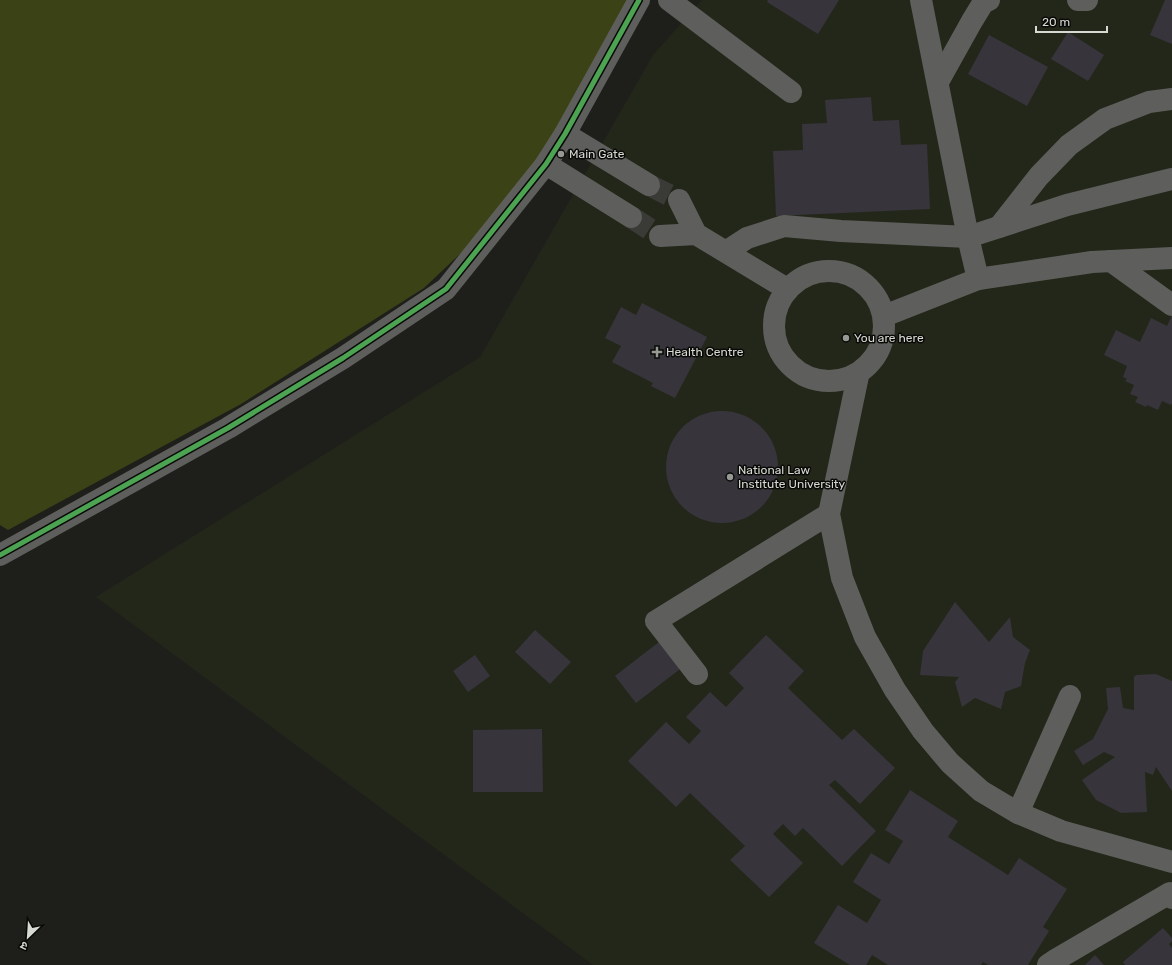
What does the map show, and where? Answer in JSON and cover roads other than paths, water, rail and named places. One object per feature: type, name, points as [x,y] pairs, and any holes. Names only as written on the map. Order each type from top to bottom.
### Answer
[{"type":"street","points":[[0,555],[228,428],[343,358],[446,289],[546,164],[565,134],[639,0]]},
{"type":"street","points":[[669,0],[791,92]]},
{"type":"street","points":[[921,0],[968,237],[978,279]]},
{"type":"street","points":[[1078,0],[1087,0]]},
{"type":"street","points":[[938,82],[972,21],[985,1]]},
{"type":"street","points":[[999,227],[1039,176],[1069,145],[1105,120],[1149,102],[1172,99]]},
{"type":"street","points":[[565,134],[649,185]]},
{"type":"street","points":[[546,164],[631,217]]},
{"type":"street","points":[[727,252],[747,238],[784,226],[841,231],[968,237],[1067,205],[1172,179]]},
{"type":"street","points":[[679,200],[696,234],[787,289]]},
{"type":"street","points":[[660,236],[696,234]]},
{"type":"street","points":[[884,316],[978,279],[1092,262],[1172,258]]},
{"type":"street","points":[[1111,261],[1172,305]]},
{"type":"street","points":[[825,270],[840,271],[854,276],[867,285],[877,296],[883,310],[885,324],[884,339],[878,353],[869,366],[858,376],[843,380],[828,381],[813,378],[799,372],[789,364],[781,353],[776,340],[774,327],[775,313],[780,300],[787,289],[797,280],[810,273],[825,270]]},
{"type":"street","points":[[858,376],[829,514],[842,578],[865,637],[895,690],[923,731],[950,763],[981,790],[1018,814],[1061,831],[1172,862]]},
{"type":"street","points":[[697,674],[656,621],[829,514]]},
{"type":"street","points":[[1018,814],[1070,696]]},
{"type":"street","points":[[1048,965],[1171,893]]},
{"type":"tunnel","points":[[649,185],[679,200]]},
{"type":"tunnel","points":[[631,217],[660,236]]},
{"type":"place","name":"Main Gate","points":[[561,154]]},
{"type":"place","name":"You are here","points":[[846,338]]},
{"type":"place","name":"Health Centre","points":[[657,352]]},
{"type":"place","name":"National Law Institute University","points":[[730,477]]}]
